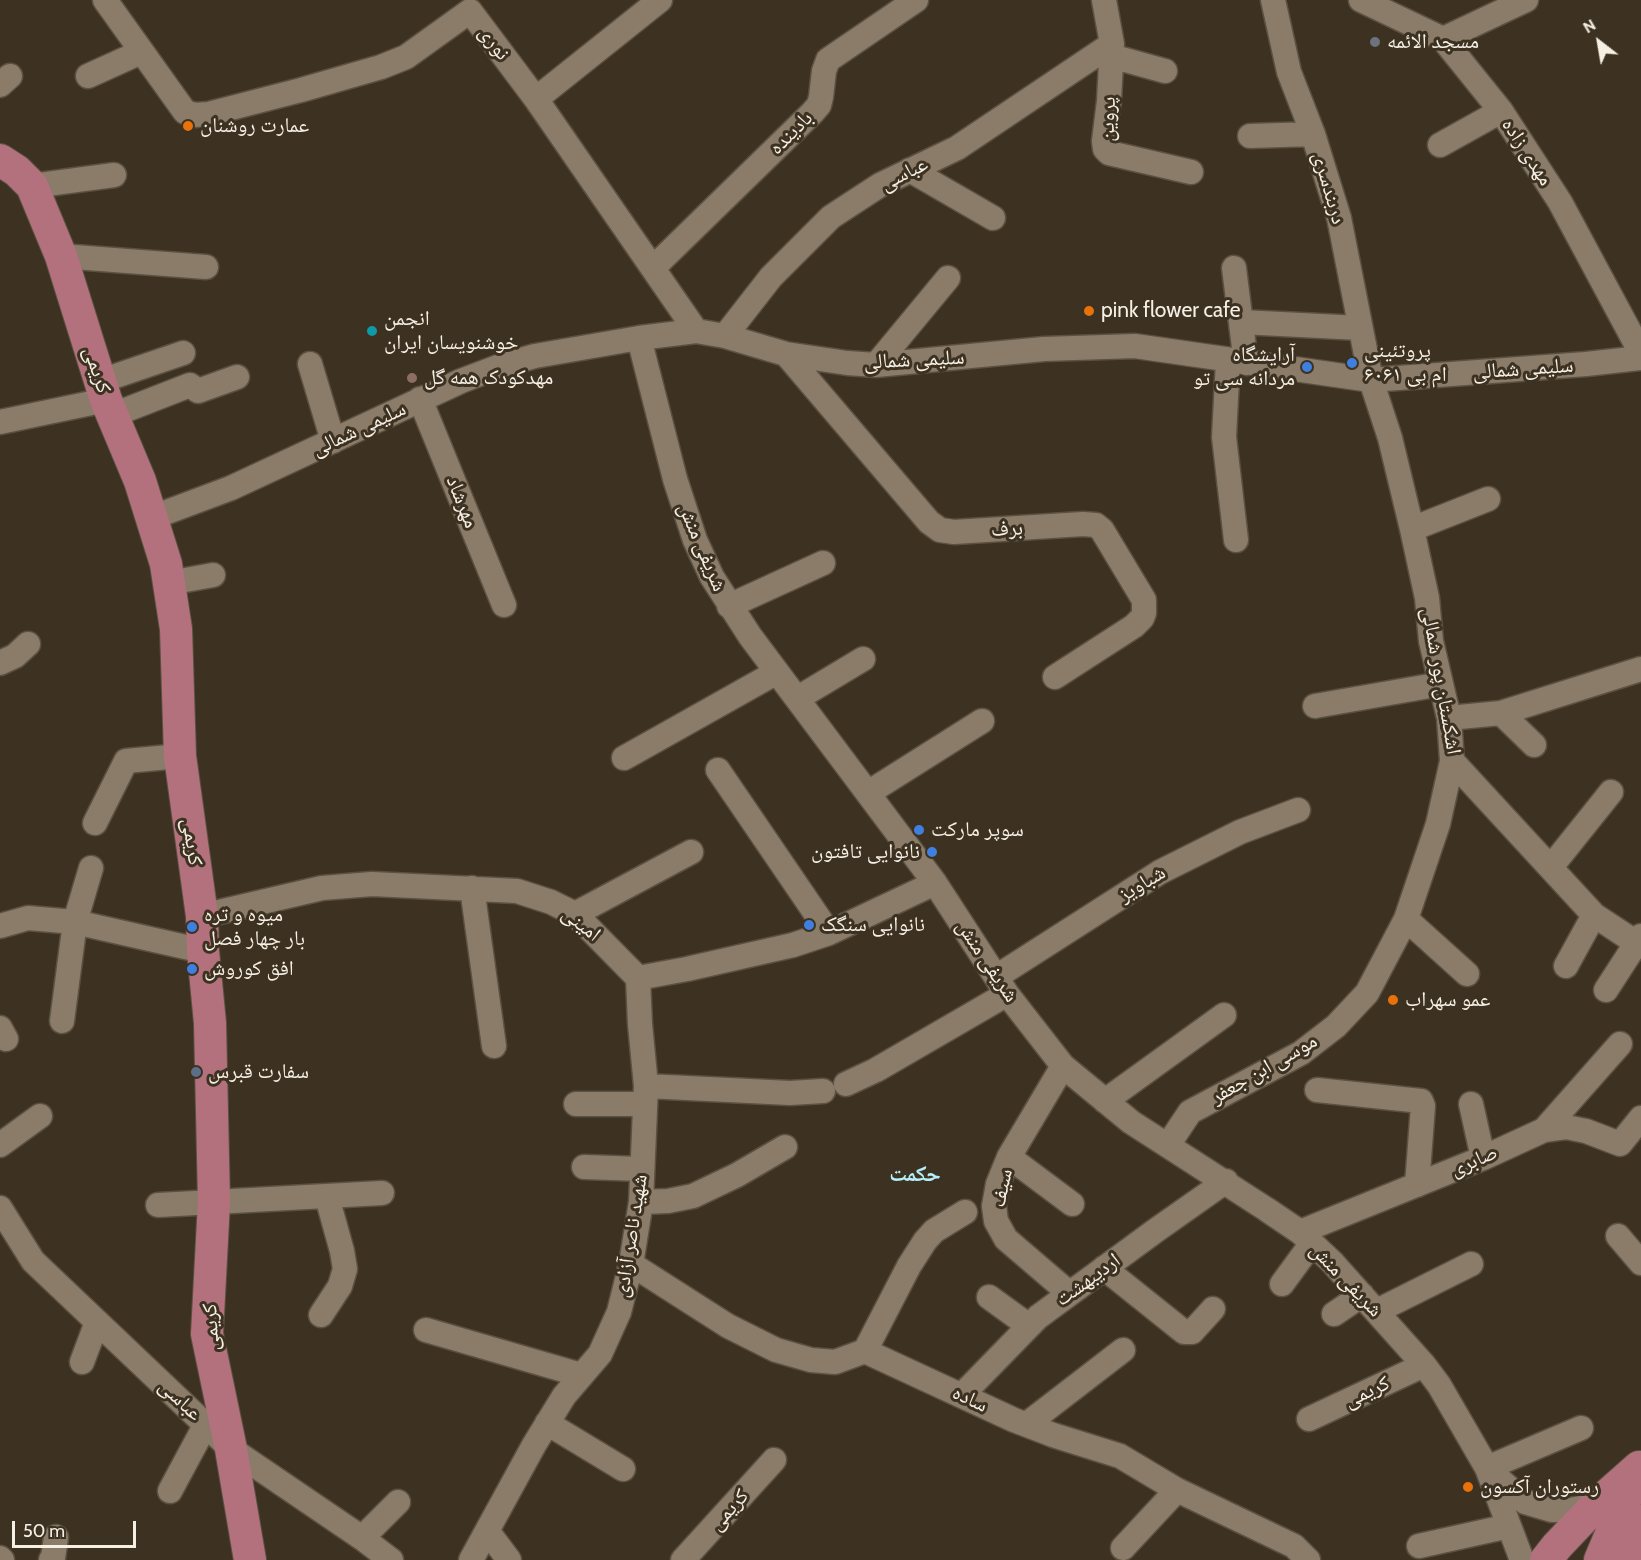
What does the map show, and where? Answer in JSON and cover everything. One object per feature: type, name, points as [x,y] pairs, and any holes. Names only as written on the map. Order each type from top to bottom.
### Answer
[{"type":"main road","name":"کریمی","points":[[0,160],[17,171],[32,186],[61,256],[107,399],[140,481],[166,564],[176,629],[180,756],[202,916],[210,1023],[214,1202],[207,1334],[231,1449],[250,1560]]},
{"type":"main road","points":[[1546,1560],[1557,1545],[1596,1505],[1640,1465]]},
{"type":"main road","points":[[1600,1560],[1640,1465]]},
{"type":"main road","points":[[1625,1560],[1641,1521]]},
{"type":"street","name":"نوری","points":[[105,0],[185,112],[195,115],[208,114],[302,90],[406,57],[468,6],[654,267],[696,331]]},
{"type":"street","points":[[536,99],[660,0]]},
{"type":"street","name":"بادینده","points":[[654,267],[819,105],[828,60],[916,0]]},
{"type":"street","name":"پروین","points":[[1104,0],[1112,50],[1105,148],[1109,153],[1191,172]]},
{"type":"street","name":"دربندسری","points":[[1273,0],[1289,72],[1313,134],[1339,218],[1371,380]]},
{"type":"street","points":[[1443,39],[1526,0]]},
{"type":"street","name":"مهدی زاده","points":[[1369,2],[1443,39],[1501,111],[1560,202],[1641,353]]},
{"type":"street","points":[[1112,50],[1164,71]]},
{"type":"street","name":"عباسی","points":[[725,336],[771,278],[831,217],[880,185],[957,148],[1112,50]]},
{"type":"street","points":[[88,76],[141,52]]},
{"type":"street","points":[[1440,145],[1501,111]]},
{"type":"street","points":[[1250,136],[1313,134]]},
{"type":"street","points":[[910,170],[993,218]]},
{"type":"street","points":[[32,186],[114,175]]},
{"type":"street","points":[[61,256],[206,267]]},
{"type":"street","points":[[1234,268],[1241,322],[1237,362],[1224,437],[1236,540]]},
{"type":"street","points":[[876,365],[948,278]]},
{"type":"street","points":[[1241,322],[1360,328]]},
{"type":"street","name":"سلیمی شمالی","points":[[151,519],[231,488],[461,381],[514,362],[535,356],[639,338],[696,331],[725,336],[786,354],[847,363],[876,365],[1044,349],[1135,346],[1371,380],[1641,358]]},
{"type":"street","name":"شریفی منش","points":[[639,338],[675,479],[695,540],[711,578],[777,672],[935,883],[1002,985],[1063,1066],[1131,1122],[1226,1182],[1306,1238],[1332,1262],[1424,1365],[1439,1385],[1487,1468]]},
{"type":"street","points":[[107,399],[183,353]]},
{"type":"street","name":"برف","points":[[786,354],[928,522],[940,530],[954,532],[1083,524],[1096,525],[1102,530],[1144,600],[1144,613],[1134,626],[1055,677]]},
{"type":"street","points":[[310,364],[333,441]]},
{"type":"street","points":[[0,422],[107,399],[190,385],[198,391],[237,376]]},
{"type":"street","name":"اشکستان پور شمالی","points":[[1371,380],[1390,438],[1427,598],[1431,641],[1449,718],[1452,761],[1594,915],[1639,942]]},
{"type":"street","name":"مهرشاد","points":[[420,399],[504,605]]},
{"type":"street","points":[[1412,529],[1488,500]]},
{"type":"street","points":[[729,606],[823,563]]},
{"type":"street","points":[[169,583],[213,575]]},
{"type":"street","points":[[0,663],[15,656],[28,644]]},
{"type":"street","points":[[798,698],[864,659]]},
{"type":"street","points":[[1449,718],[1501,713],[1641,669]]},
{"type":"street","points":[[624,758],[777,672]]},
{"type":"street","points":[[1315,706],[1441,684]]},
{"type":"street","points":[[1501,713],[1534,745]]},
{"type":"street","points":[[868,793],[982,721]]},
{"type":"street","points":[[95,823],[126,761],[180,756]]},
{"type":"street","name":"موسی ابن جعفر","points":[[1168,1145],[1190,1112],[1301,1053],[1336,1026],[1367,993],[1406,919],[1438,824],[1452,761]]},
{"type":"street","points":[[718,770],[829,933]]},
{"type":"street","points":[[1551,867],[1611,792]]},
{"type":"street","name":"شباویز","points":[[646,1095],[790,1093],[835,1088],[876,1070],[1002,985],[1160,872],[1240,832],[1298,810]]},
{"type":"street","points":[[575,914],[691,852]]},
{"type":"street","points":[[62,1021],[75,921],[91,868]]},
{"type":"street","points":[[638,978],[761,953],[829,933],[935,883]]},
{"type":"street","name":"امینی","points":[[202,916],[322,888],[372,884],[517,891],[551,902],[575,914],[638,978]]},
{"type":"street","points":[[471,888],[494,1046]]},
{"type":"street","points":[[1566,966],[1594,915]]},
{"type":"street","points":[[0,926],[28,918],[75,921],[203,951]]},
{"type":"street","points":[[1406,919],[1467,974]]},
{"type":"street","points":[[1606,990],[1639,942]]},
{"type":"street","name":"شهید ناصر آزادی","points":[[471,1560],[547,1423],[564,1396],[600,1354],[619,1312],[631,1264],[641,1202],[646,1095],[638,978]]},
{"type":"street","points":[[1105,1101],[1224,1015]]},
{"type":"street","points":[[1544,1130],[1620,1044]]},
{"type":"street","name":"سیف","points":[[1063,1066],[1009,1157],[998,1184],[994,1206],[996,1221],[1006,1239],[1069,1293]]},
{"type":"street","points":[[1317,1090],[1421,1101],[1423,1106],[1418,1185]]},
{"type":"street","points":[[576,1104],[646,1095]]},
{"type":"street","points":[[1471,1104],[1484,1158]]},
{"type":"street","points":[[0,1145],[40,1116]]},
{"type":"street","name":"صابری","points":[[1306,1238],[1418,1185],[1544,1130],[1566,1127],[1586,1131],[1620,1144],[1641,1118]]},
{"type":"street","points":[[641,1202],[668,1201],[693,1196],[737,1175],[785,1147]]},
{"type":"street","points":[[1009,1157],[1072,1204]]},
{"type":"street","points":[[584,1167],[642,1169]]},
{"type":"street","name":"اردیبهشت","points":[[962,1395],[1029,1326],[1069,1293],[1226,1182]]},
{"type":"street","points":[[158,1205],[382,1193]]},
{"type":"street","points":[[321,1315],[340,1286],[345,1269],[327,1197]]},
{"type":"street","name":"عباسی","points":[[0,1209],[33,1260],[231,1449],[363,1538],[391,1560]]},
{"type":"street","points":[[631,1264],[728,1326],[776,1350],[811,1360],[835,1362],[865,1351],[909,1266],[925,1241],[934,1232],[965,1212]]},
{"type":"street","points":[[1618,1236],[1641,1263]]},
{"type":"street","points":[[1282,1284],[1306,1238]]},
{"type":"street","points":[[1334,1314],[1370,1303],[1471,1264]]},
{"type":"street","points":[[1104,1268],[1184,1332],[1192,1332],[1213,1309]]},
{"type":"street","points":[[989,1297],[1029,1326]]},
{"type":"street","points":[[82,1362],[97,1322]]},
{"type":"street","points":[[426,1330],[581,1376]]},
{"type":"street","points":[[1027,1424],[1123,1350]]},
{"type":"street","name":"ساده","points":[[865,1351],[1053,1436],[1120,1456],[1178,1490],[1294,1546],[1308,1560]]},
{"type":"street","name":"کریمی","points":[[1309,1419],[1424,1365]]},
{"type":"street","points":[[547,1423],[623,1469]]},
{"type":"street","points":[[170,1491],[206,1424]]},
{"type":"street","points":[[1487,1468],[1581,1428]]},
{"type":"street","name":"کریمی","points":[[683,1560],[774,1460]]},
{"type":"street","points":[[1487,1468],[1525,1502],[1552,1510],[1570,1510],[1596,1505]]},
{"type":"street","points":[[1487,1468],[1522,1560]]},
{"type":"street","points":[[1123,1548],[1178,1490]]},
{"type":"street","points":[[363,1538],[398,1502]]},
{"type":"street","points":[[1419,1545],[1509,1526]]},
{"type":"street","points":[[488,1532],[509,1560]]},
{"type":"place","name":"مسجد الائمه","points":[[1375,42]]},
{"type":"place","name":"عمارت روشنان","points":[[188,126]]},
{"type":"place","name":"pink flower cafe","points":[[1089,311]]},
{"type":"place","name":"انجمن خوشنویسان ایران","points":[[372,331]]},
{"type":"place","name":"پروتئینی ام بی ۶۰۶۱","points":[[1352,363]]},
{"type":"place","name":"آرایشگاه مردانه سی تو","points":[[1307,367]]},
{"type":"place","name":"مهدکودک همه گل","points":[[412,378]]},
{"type":"place","name":"سوپر مارکت","points":[[919,830]]},
{"type":"place","name":"نانوایی تافتون","points":[[932,852]]},
{"type":"place","name":"نانوایی سنگک","points":[[809,925]]},
{"type":"place","name":"میوه و تره بار چهار فصل","points":[[192,927]]},
{"type":"place","name":"افق کوروش","points":[[192,969]]},
{"type":"place","name":"عمو سهراب","points":[[1393,1000]]},
{"type":"place","name":"سفارت قبرس","points":[[196,1072]]},
{"type":"place","name":"رستوران آکسون","points":[[1468,1487]]},
{"type":"district","name":"حکمت","points":[[915,1175]]}]
